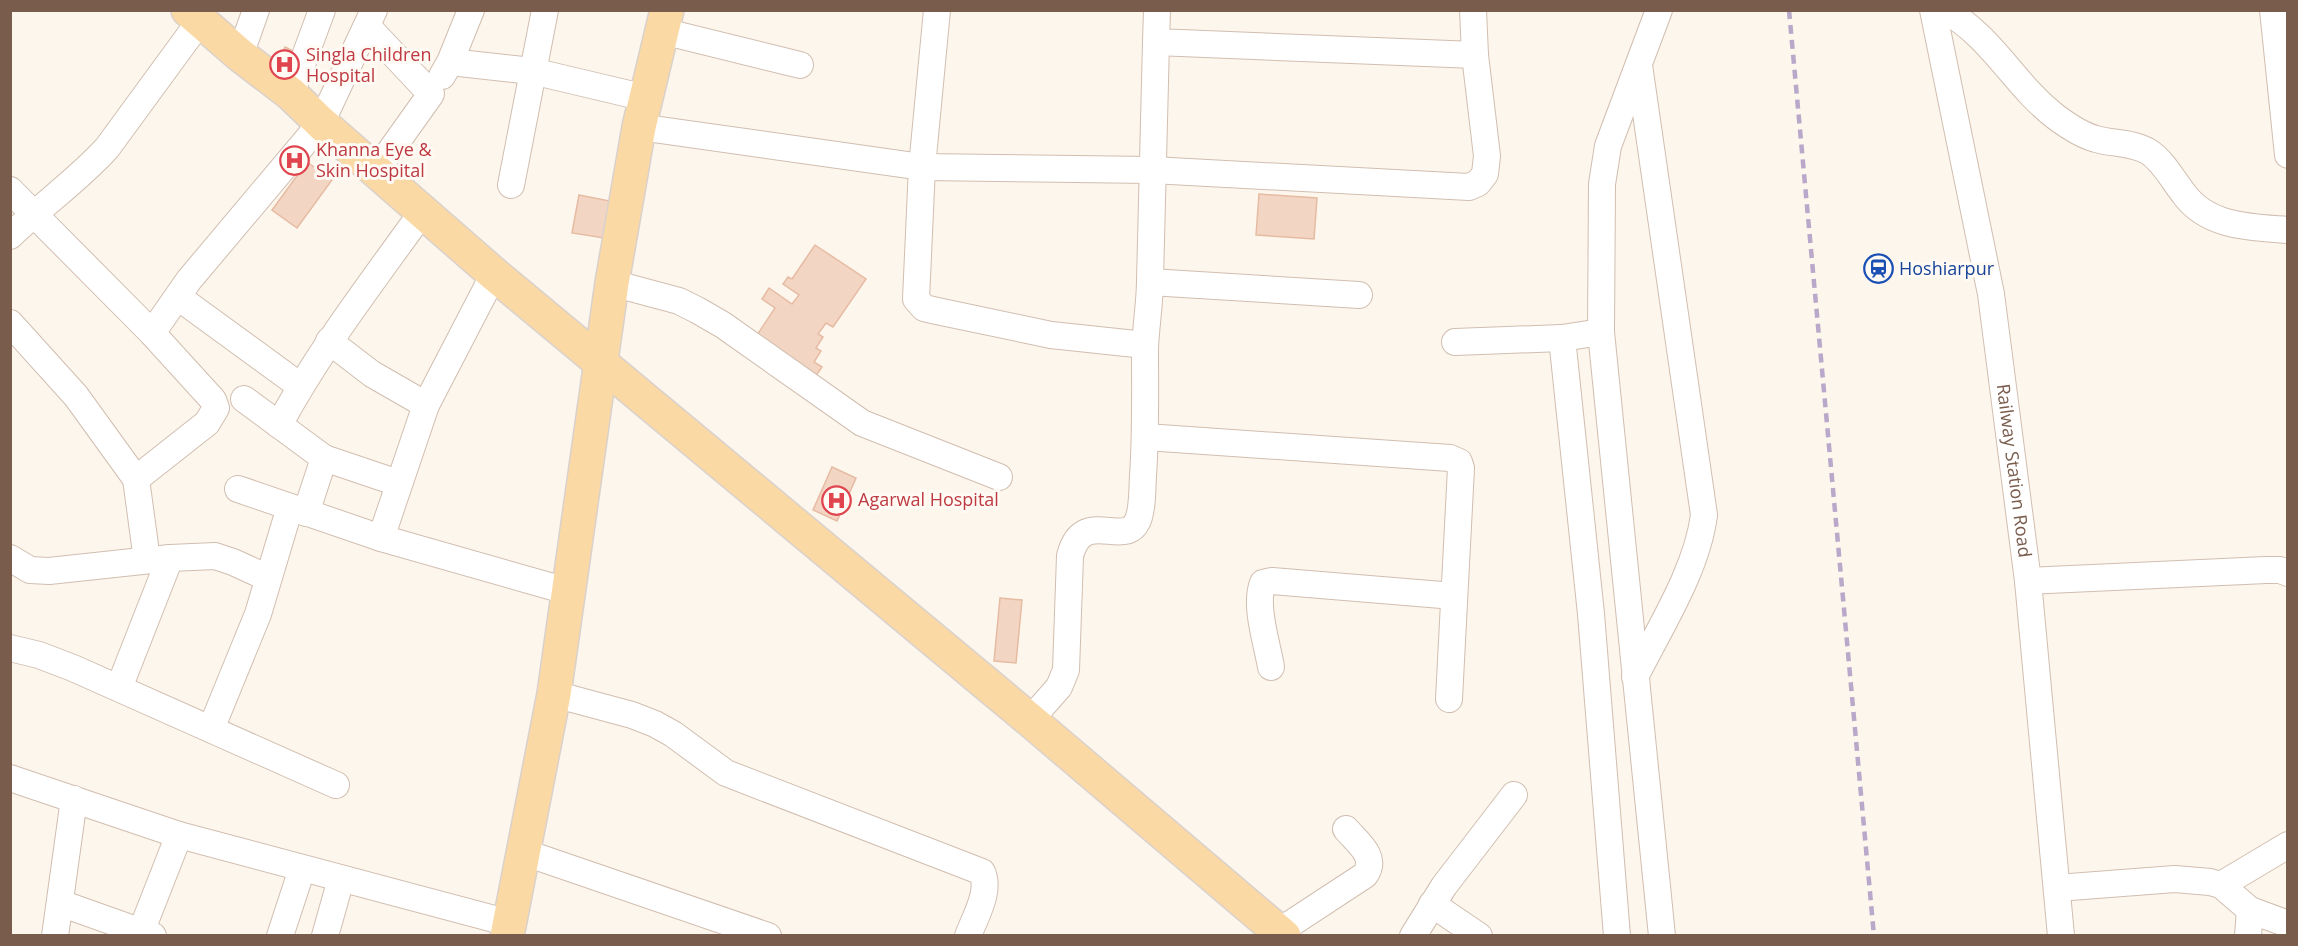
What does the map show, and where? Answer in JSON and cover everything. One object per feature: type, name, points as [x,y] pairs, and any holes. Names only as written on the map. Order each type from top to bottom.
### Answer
[{"type":"main road","points":[[194,16],[291,94],[494,274],[1030,720],[1278,934]]},
{"type":"main road","points":[[508,929],[554,694],[612,283],[642,113],[665,21]]},
{"type":"street","points":[[240,55],[256,10]]},
{"type":"street","points":[[291,94],[322,10]]},
{"type":"street","points":[[376,171],[431,94],[450,62],[471,10]]},
{"type":"street","points":[[511,185],[545,10]]},
{"type":"street","points":[[937,10],[922,167],[916,299],[924,308],[1051,335],[1145,345]]},
{"type":"street","points":[[1030,720],[1059,687],[1066,670],[1070,556],[1074,542],[1080,535],[1093,530],[1125,531],[1138,520],[1141,508],[1146,437],[1145,345],[1150,282],[1157,10]]},
{"type":"street","points":[[450,62],[532,71],[642,113],[922,167],[1152,170],[1469,187],[1478,183],[1485,174],[1487,156],[1475,55],[1473,10]]},
{"type":"street","points":[[1659,10],[1608,146],[1602,184],[1601,332],[1662,936]]},
{"type":"street","name":"Railway Station Road","points":[[1933,10],[1992,294],[2028,581],[2061,936]]},
{"type":"street","points":[[1944,10],[1966,23],[2037,101],[2055,116],[2072,128],[2095,139],[2148,152],[2186,198],[2207,215],[2237,225],[2288,230]]},
{"type":"street","points":[[2273,10],[2282,41],[2288,155]]},
{"type":"street","points":[[10,236],[91,165],[107,148],[194,16]]},
{"type":"street","points":[[152,333],[189,280],[321,123],[370,18],[431,94]]},
{"type":"street","points":[[665,21],[800,65]]},
{"type":"street","points":[[1156,42],[1475,55]]},
{"type":"street","points":[[1635,677],[1683,581],[1702,534],[1704,515],[1639,65]]},
{"type":"street","points":[[10,190],[152,333],[213,400],[216,408],[207,423],[136,479]]},
{"type":"street","points":[[279,425],[300,386],[329,341],[423,210]]},
{"type":"street","points":[[381,538],[426,405],[494,274]]},
{"type":"street","points":[[1150,282],[1359,295]]},
{"type":"street","points":[[612,283],[679,301],[697,310],[723,325],[862,423],[999,477]]},
{"type":"street","points":[[178,297],[300,386]]},
{"type":"street","points":[[10,323],[76,396],[136,479],[158,559],[119,688]]},
{"type":"street","points":[[1455,342],[1562,338],[1601,332]]},
{"type":"street","points":[[1562,338],[1591,615],[1617,936]]},
{"type":"street","points":[[329,341],[372,374],[426,405]]},
{"type":"street","points":[[244,399],[324,458],[398,483]]},
{"type":"street","points":[[1146,437],[1456,459],[1461,468],[1449,699]]},
{"type":"street","points":[[211,729],[258,614],[268,578],[324,458]]},
{"type":"street","points":[[238,489],[381,538],[567,591]]},
{"type":"street","points":[[10,558],[30,570],[49,571],[158,559],[215,556],[268,578]]},
{"type":"street","points":[[2028,581],[2266,570],[2280,570],[2288,573]]},
{"type":"street","points":[[1271,667],[1260,604],[1263,583],[1272,581],[1455,596]]},
{"type":"street","points":[[10,648],[39,655],[119,688],[336,785]]},
{"type":"street","points":[[554,694],[632,715],[655,724],[726,773],[982,872],[986,880],[985,890],[968,936]]},
{"type":"street","points":[[10,778],[179,835],[341,879],[508,929]]},
{"type":"street","points":[[1413,936],[1454,872],[1514,795]]},
{"type":"street","points":[[55,936],[74,799]]},
{"type":"street","points":[[1278,934],[1365,875],[1369,869],[1371,862],[1368,855],[1347,829]]},
{"type":"street","points":[[60,903],[147,934],[179,835]]},
{"type":"street","points":[[2221,885],[2288,845]]},
{"type":"street","points":[[524,852],[768,936]]},
{"type":"street","points":[[280,936],[302,869]]},
{"type":"street","points":[[325,936],[341,879]]},
{"type":"street","points":[[2057,888],[2175,879],[2200,881],[2221,885],[2250,910],[2288,924]]},
{"type":"street","points":[[1432,904],[1479,936]]},
{"type":"street","points":[[2248,936],[2250,910]]},
{"type":"building","points":[[285,47],[299,54],[288,77],[274,70]]},
{"type":"building","points":[[307,162],[332,180],[297,228],[272,210]]},
{"type":"building","points":[[1259,194],[1317,198],[1314,239],[1256,235]]},
{"type":"building","points":[[579,195],[610,201],[604,238],[572,233]]},
{"type":"building","points":[[815,245],[866,279],[833,327],[826,323],[818,334],[823,337],[816,348],[821,351],[814,362],[822,367],[810,384],[751,344],[775,308],[762,299],[769,288],[792,304],[799,295],[783,284],[788,277],[792,279]]},
{"type":"building","points":[[832,467],[856,478],[837,521],[813,510]]},
{"type":"building","points":[[1000,598],[1022,600],[1016,663],[994,661]]},
{"type":"railway","points":[[1789,10],[1874,936]]},
{"type":"place","name":"Singla Children Hospital","points":[[285,65]]},
{"type":"place","name":"Khanna Eye & Skin Hospital","points":[[295,160]]},
{"type":"place","name":"Hoshiarpur","points":[[1878,269]]},
{"type":"place","name":"Agarwal Hospital","points":[[837,500]]}]
